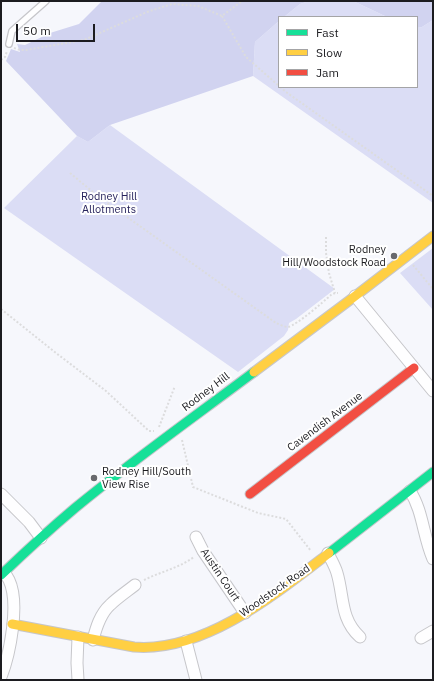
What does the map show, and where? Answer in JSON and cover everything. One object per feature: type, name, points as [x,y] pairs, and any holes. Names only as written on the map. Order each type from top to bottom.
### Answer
[{"type":"street","name":"Rodney Hill","points":[[2,574],[74,509],[120,472],[433,236]]},
{"type":"street","points":[[352,298],[433,391]]},
{"type":"street","name":"Cavendish Avenue","points":[[250,494],[414,368]]},
{"type":"street","name":"Woodstock Road","points":[[12,624],[139,648],[155,647],[186,641],[222,626],[278,591],[433,472]]},
{"type":"street","points":[[410,490],[418,506],[428,547],[433,559]]},
{"type":"street","points":[[1,494],[24,516],[41,538]]},
{"type":"street","name":"Austin Court","points":[[196,537],[203,551],[245,613]]},
{"type":"street","points":[[328,553],[337,573],[345,614],[349,624],[355,633],[360,637]]},
{"type":"street","points":[[1,678],[9,648],[14,608],[13,595],[9,581],[2,574]]},
{"type":"street","points":[[92,640],[96,627],[108,606],[135,585]]},
{"type":"street","points":[[421,638],[433,631]]},
{"type":"street","points":[[78,637],[76,657],[78,680]]},
{"type":"street","points":[[186,641],[196,680]]},
{"type":"lane","points":[[9,44],[12,31],[46,1]]},
{"type":"path","points":[[222,16],[242,1]]},
{"type":"path","points":[[1,60],[5,57],[9,44],[14,48],[26,50],[84,40],[147,12],[172,4],[198,6],[222,16],[246,57],[278,84]]},
{"type":"path","points":[[282,88],[433,196]]},
{"type":"path","points":[[70,173],[99,197],[282,326],[287,327],[302,318],[335,293],[352,298]]},
{"type":"path","points":[[326,237],[326,253],[329,273],[335,293]]},
{"type":"path","points":[[406,256],[433,289]]},
{"type":"path","points":[[1,309],[106,391],[149,431],[157,432],[175,386]]},
{"type":"path","points":[[135,585],[192,559],[203,551]]},
{"type":"green space","points":[[309,1],[353,1],[385,16],[285,16],[300,4]]},
{"type":"green space","points":[[433,20],[433,203],[253,76],[255,42],[278,22],[278,88],[418,88],[418,28]]},
{"type":"green space","name":"Rodney Hill Allotments","points":[[110,125],[335,289],[289,323],[288,330],[284,336],[238,372],[4,208],[77,136],[88,142]]},
{"type":"green space","points":[[433,248],[433,310],[400,273]]},
{"type":"shaded area","points":[[102,1],[309,1],[300,4],[285,16],[278,16],[278,22],[255,42],[253,76],[110,125],[88,142],[77,136],[6,61],[11,49],[20,52],[17,44],[25,45],[50,33],[79,24]]},
{"type":"shaded area","points":[[353,1],[433,1],[433,20],[422,27],[418,28],[418,16],[385,16]]},
{"type":"traffic: fast","points":[[1,575],[56,524],[97,490],[254,372]]},
{"type":"traffic: fast","points":[[329,553],[433,472]]},
{"type":"traffic: slow","points":[[254,372],[433,236]]},
{"type":"traffic: slow","points":[[12,624],[134,647],[160,646],[187,640],[213,630],[263,602],[329,553]]},
{"type":"traffic: jam","points":[[250,494],[414,368]]},
{"type":"place","name":"Rodney Hill/Woodstock Road","points":[[394,256]]},
{"type":"place","name":"Rodney Hill/South View Rise","points":[[94,478]]}]
